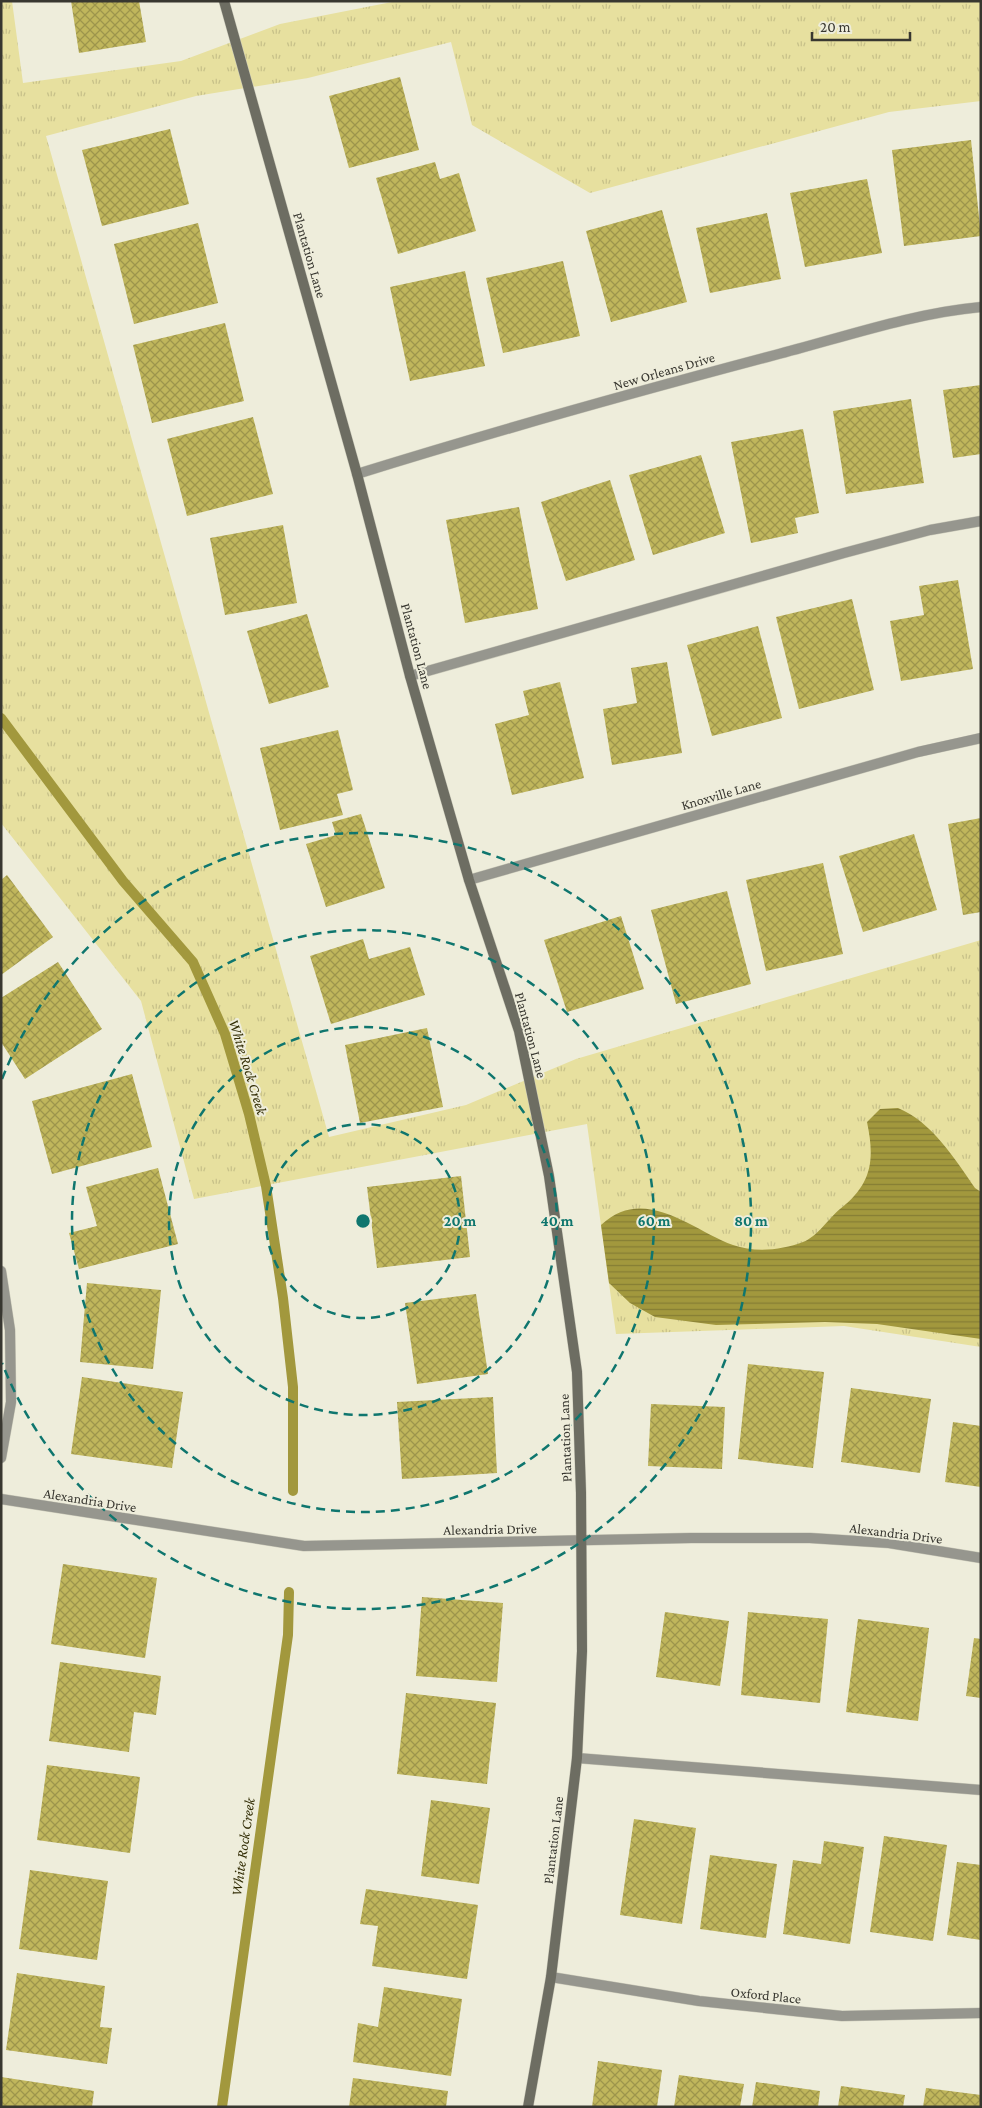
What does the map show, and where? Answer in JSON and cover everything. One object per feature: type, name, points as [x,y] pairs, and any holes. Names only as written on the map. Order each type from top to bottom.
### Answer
[{"type":"street","name":"Plantation Lane","points":[[224,1],[357,474],[410,676],[469,880],[519,1032],[549,1176],[576,1372],[582,1541],[582,1651],[577,1758],[550,1977],[528,2107]]},
{"type":"street","name":"New Orleans Drive","points":[[357,474],[466,440],[710,372],[906,321],[981,307]]},
{"type":"street","points":[[410,676],[844,553],[930,530],[981,521]]},
{"type":"street","name":"Knoxville Lane","points":[[469,880],[918,752],[981,738]]},
{"type":"street","points":[[1,1271],[10,1330],[11,1402],[1,1458]]},
{"type":"street","name":"Alexandria Drive","points":[[1,1499],[304,1546],[691,1538],[810,1538],[889,1543],[981,1558]]},
{"type":"street","points":[[577,1758],[981,1790]]},
{"type":"street","name":"Oxford Place","points":[[550,1977],[698,2002],[842,2016],[981,2013]]},
{"type":"green space","points":[[1,1],[12,1],[23,83],[181,61],[280,24],[397,1],[981,1],[981,101],[889,112],[590,193],[472,125],[451,42],[308,78],[196,96],[46,136],[329,1137],[466,1105],[576,1059],[981,940],[981,1347],[844,1326],[616,1334],[587,1124],[194,1199],[141,1001],[1,823]]},
{"type":"shaded area","points":[[898,1108],[922,1122],[942,1142],[975,1188],[981,1192],[981,1339],[877,1324],[825,1322],[716,1325],[655,1317],[630,1303],[609,1283],[601,1225],[617,1213],[634,1209],[651,1209],[668,1214],[733,1245],[750,1249],[777,1249],[808,1240],[851,1200],[865,1181],[869,1170],[871,1148],[867,1122],[880,1109]]},
{"type":"building","points":[[71,1],[139,1],[146,42],[79,53]]},
{"type":"building","points":[[400,77],[419,150],[349,168],[329,96]]},
{"type":"building","points":[[170,129],[189,204],[102,226],[82,150]]},
{"type":"building","points":[[971,140],[981,236],[904,246],[892,150]]},
{"type":"building","points":[[435,162],[440,179],[459,173],[476,231],[398,254],[376,178]]},
{"type":"building","points":[[867,179],[882,253],[805,267],[790,193]]},
{"type":"building","points":[[662,210],[687,302],[611,322],[586,231]]},
{"type":"building","points":[[767,213],[781,279],[710,293],[696,228]]},
{"type":"building","points":[[198,223],[218,303],[134,324],[114,244]]},
{"type":"building","points":[[563,261],[580,336],[503,353],[486,278]]},
{"type":"building","points":[[465,271],[485,366],[410,381],[390,287]]},
{"type":"building","points":[[225,323],[244,401],[152,423],[133,345]]},
{"type":"building","points":[[981,385],[981,454],[953,458],[943,390]]},
{"type":"building","points":[[911,399],[924,483],[846,494],[833,411]]},
{"type":"building","points":[[253,417],[273,494],[187,516],[167,439]]},
{"type":"building","points":[[803,429],[819,513],[795,518],[798,533],[751,543],[731,442]]},
{"type":"building","points":[[701,455],[725,533],[653,555],[629,475]]},
{"type":"building","points":[[610,480],[635,560],[566,581],[541,502]]},
{"type":"building","points":[[519,507],[538,609],[465,623],[446,520]]},
{"type":"building","points":[[283,525],[297,603],[225,615],[210,538]]},
{"type":"building","points":[[958,580],[973,669],[901,681],[890,621],[924,615],[919,586]]},
{"type":"building","points":[[852,599],[874,690],[799,709],[776,617]]},
{"type":"building","points":[[307,614],[329,687],[269,704],[247,631]]},
{"type":"building","points":[[758,626],[782,718],[712,736],[687,645]]},
{"type":"building","points":[[667,662],[682,753],[612,765],[603,709],[637,703],[631,668]]},
{"type":"building","points":[[560,682],[584,778],[512,795],[495,724],[529,715],[523,691]]},
{"type":"building","points":[[338,730],[353,790],[337,794],[343,815],[280,830],[260,748]]},
{"type":"building","points":[[361,814],[385,888],[326,907],[306,844],[336,835],[332,822]]},
{"type":"building","points":[[981,818],[981,912],[963,915],[948,824]]},
{"type":"building","points":[[914,834],[937,910],[863,932],[839,856]]},
{"type":"building","points":[[823,863],[843,954],[766,971],[746,880]]},
{"type":"building","points":[[7,875],[53,937],[1,975],[1,880]]},
{"type":"building","points":[[727,891],[751,984],[676,1004],[651,910]]},
{"type":"building","points":[[621,916],[644,989],[567,1012],[544,940]]},
{"type":"building","points":[[363,939],[369,959],[410,947],[425,995],[331,1024],[310,956]]},
{"type":"building","points":[[58,962],[102,1029],[25,1079],[1,1042],[1,998]]},
{"type":"building","points":[[427,1028],[443,1107],[360,1123],[345,1045]]},
{"type":"building","points":[[132,1074],[152,1147],[52,1174],[32,1101]]},
{"type":"building","points":[[158,1168],[178,1244],[79,1269],[69,1233],[97,1226],[86,1187]]},
{"type":"building","points":[[461,1176],[470,1257],[377,1268],[367,1187]]},
{"type":"building","points":[[87,1283],[161,1290],[153,1369],[80,1362]]},
{"type":"building","points":[[476,1294],[488,1374],[417,1384],[405,1303]]},
{"type":"building","points":[[748,1364],[824,1372],[813,1468],[738,1459]]},
{"type":"building","points":[[82,1377],[183,1392],[172,1468],[71,1454]]},
{"type":"building","points":[[851,1388],[931,1399],[920,1473],[841,1462]]},
{"type":"building","points":[[493,1397],[497,1473],[402,1479],[397,1402]]},
{"type":"building","points":[[651,1404],[725,1407],[722,1469],[648,1466]]},
{"type":"building","points":[[953,1422],[981,1426],[981,1487],[945,1482]]},
{"type":"building","points":[[63,1564],[157,1578],[145,1658],[51,1644]]},
{"type":"building","points":[[422,1597],[503,1603],[497,1682],[416,1676]]},
{"type":"building","points":[[665,1612],[729,1621],[720,1686],[656,1677]]},
{"type":"building","points":[[748,1612],[828,1619],[820,1703],[741,1695]]},
{"type":"building","points":[[858,1619],[929,1628],[918,1721],[846,1712]]},
{"type":"building","points":[[974,1638],[981,1639],[981,1698],[966,1696]]},
{"type":"building","points":[[60,1662],[161,1676],[156,1715],[134,1712],[129,1752],[49,1741]]},
{"type":"building","points":[[406,1693],[496,1703],[487,1784],[397,1774]]},
{"type":"building","points":[[47,1765],[140,1777],[130,1853],[37,1840]]},
{"type":"building","points":[[431,1800],[490,1808],[479,1884],[421,1876]]},
{"type":"building","points":[[634,1819],[696,1828],[682,1924],[620,1915]]},
{"type":"building","points":[[884,1836],[947,1845],[933,1941],[870,1932]]},
{"type":"building","points":[[824,1841],[864,1847],[850,1944],[783,1934],[793,1860],[821,1864]]},
{"type":"building","points":[[710,1855],[777,1864],[766,1938],[700,1929]]},
{"type":"building","points":[[957,1862],[981,1865],[981,1940],[947,1935]]},
{"type":"building","points":[[30,1870],[108,1881],[97,1960],[19,1949]]},
{"type":"building","points":[[366,1889],[478,1905],[467,1979],[372,1966],[378,1926],[360,1924]]},
{"type":"building","points":[[17,1973],[105,1986],[100,2027],[112,2028],[107,2064],[6,2050]]},
{"type":"building","points":[[384,1987],[462,1999],[451,2076],[353,2062],[358,2023],[378,2027]]},
{"type":"building","points":[[598,2061],[662,2070],[657,2107],[592,2107]]},
{"type":"building","points":[[679,2075],[744,2084],[740,2107],[674,2107]]},
{"type":"building","points":[[1,2077],[94,2091],[92,2107],[1,2107]]},
{"type":"building","points":[[353,2078],[448,2091],[446,2107],[349,2107]]},
{"type":"building","points":[[756,2082],[820,2091],[818,2107],[752,2107]]},
{"type":"building","points":[[841,2086],[905,2095],[903,2107],[838,2107]]},
{"type":"building","points":[[926,2088],[981,2095],[981,2107],[923,2107]]},
{"type":"waterway","name":"White Rock Creek","points":[[1,718],[123,881],[193,962],[225,1034],[249,1114],[266,1186],[283,1298],[293,1387],[293,1491]]},
{"type":"waterway","name":"White Rock Creek","points":[[222,2107],[288,1635],[289,1592]]}]
